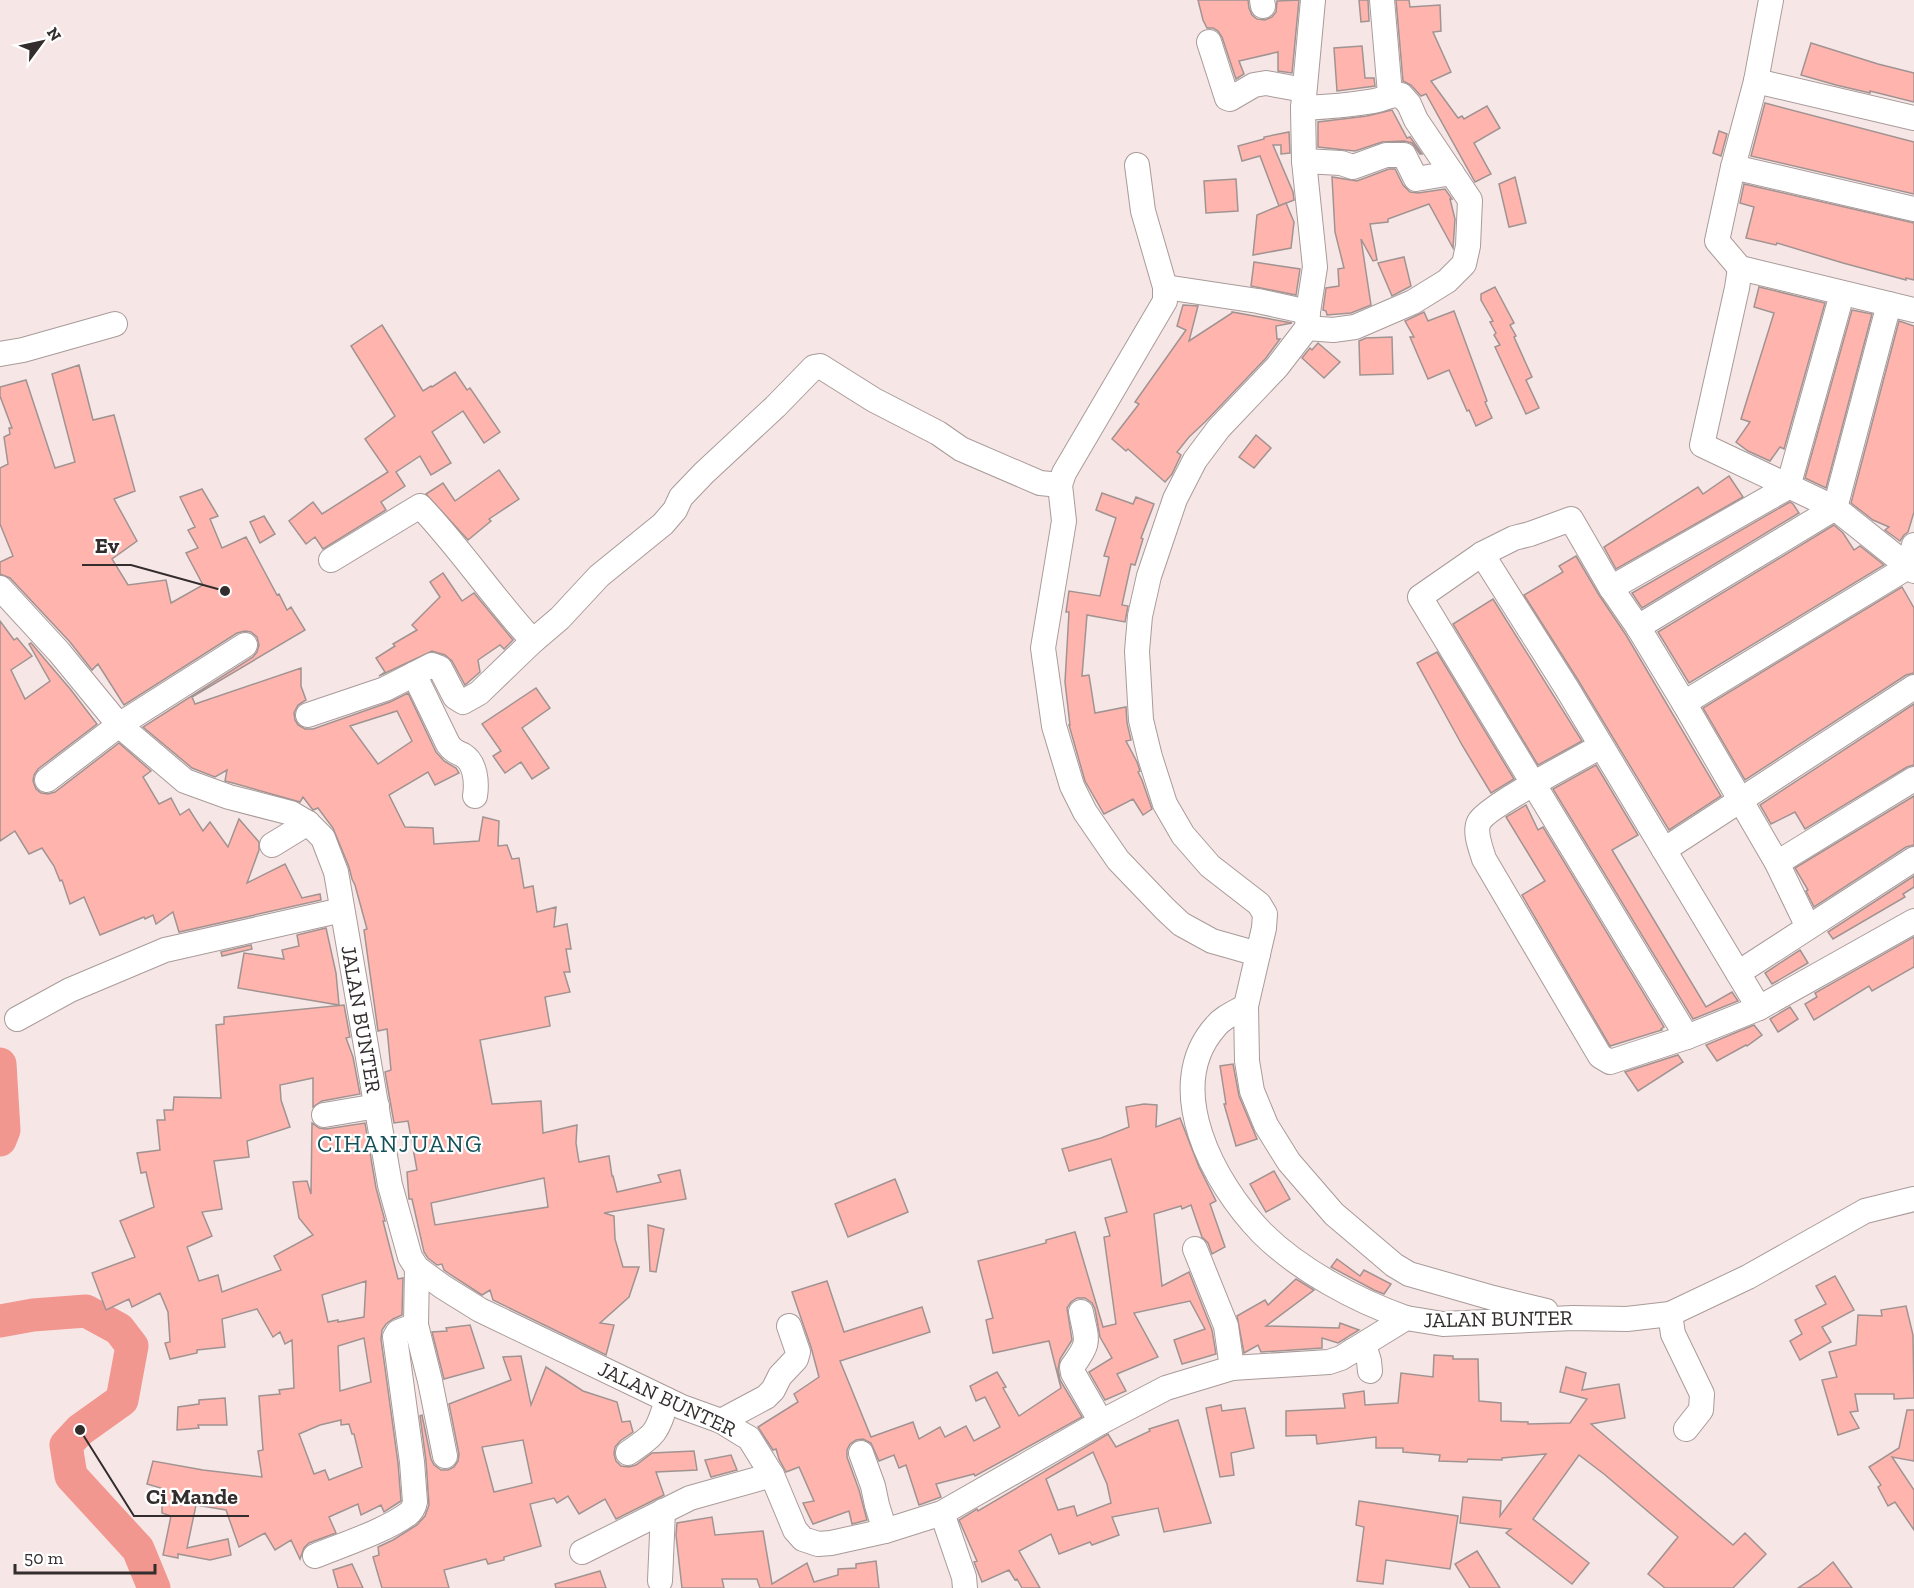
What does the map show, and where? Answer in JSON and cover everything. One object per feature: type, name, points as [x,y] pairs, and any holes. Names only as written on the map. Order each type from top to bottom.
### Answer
[{"type":"street","points":[[1313,0],[1304,99],[1304,161],[1315,267],[1308,320],[1277,367],[1219,428],[1195,460],[1175,499],[1164,527],[1140,616],[1137,662],[1141,720],[1165,804],[1183,835],[1210,866],[1259,904],[1265,914],[1264,928],[1246,1006],[1247,1061],[1252,1091],[1266,1125],[1289,1162],[1334,1214],[1394,1266],[1409,1274],[1574,1318]]},
{"type":"street","points":[[1382,0],[1390,94]]},
{"type":"street","points":[[1771,0],[1755,81],[1717,241],[1740,268],[1914,310]]},
{"type":"street","points":[[1165,287],[1258,301],[1333,330],[1355,327],[1413,302],[1455,274],[1464,264],[1466,255],[1470,200],[1401,95],[1390,94],[1381,100],[1339,106],[1304,99],[1266,83],[1254,85],[1230,99],[1227,98],[1209,42]]},
{"type":"street","points":[[1755,81],[1914,118]]},
{"type":"street","points":[[1304,161],[1341,163],[1353,167],[1386,155],[1404,155],[1416,179],[1452,173]]},
{"type":"street","points":[[1137,165],[1143,211],[1165,287],[1165,301],[1064,473],[1060,485],[1064,521],[1043,648],[1054,726],[1072,786],[1085,812],[1118,860],[1181,924],[1212,941],[1258,954]]},
{"type":"street","points":[[1733,167],[1866,196],[1914,209]]},
{"type":"street","points":[[1684,703],[1912,561],[1835,508],[1702,445],[1740,268]]},
{"type":"street","points":[[1611,588],[1788,487],[1842,294]]},
{"type":"street","points":[[1638,627],[1835,508],[1889,304]]},
{"type":"street","points":[[0,354],[31,348],[115,324]]},
{"type":"street","points":[[308,715],[385,689],[432,665],[440,668],[455,697],[463,702],[479,693],[560,618],[600,576],[663,524],[675,510],[681,497],[696,481],[814,367],[819,366],[874,400],[938,433],[961,449],[1040,483],[1060,485]]},
{"type":"street","points":[[332,560],[420,506],[466,557],[512,618],[533,641]]},
{"type":"street","points":[[1687,1037],[1419,597],[1482,554],[1514,538],[1571,519],[1741,801],[1777,863],[1808,927]]},
{"type":"street","points":[[1482,554],[1759,1008]]},
{"type":"street","name":"JALAN BUNTER","points":[[0,588],[59,652],[119,725],[185,781],[229,797],[291,813],[323,838],[336,872],[390,1185],[410,1257],[417,1268],[480,1310],[667,1400],[722,1421],[749,1438],[772,1475],[795,1530],[809,1542],[831,1543],[885,1531],[942,1512],[1166,1388],[1232,1368],[1329,1362],[1341,1358],[1406,1318],[1443,1324],[1626,1318],[1670,1314],[1748,1277],[1865,1211],[1914,1199]]},
{"type":"street","points":[[47,780],[119,725],[245,645]]},
{"type":"street","points":[[414,674],[448,744],[470,762],[476,777],[475,796]]},
{"type":"street","points":[[1664,850],[1914,687]]},
{"type":"street","points":[[1601,746],[1483,816],[1478,825],[1479,843],[1484,859],[1600,1056],[1610,1062],[1687,1037],[1759,1008],[1914,921]]},
{"type":"street","points":[[1777,863],[1914,779]]},
{"type":"street","points":[[272,844],[308,824]]},
{"type":"street","points":[[1738,974],[1914,859]]},
{"type":"street","points":[[17,1019],[70,990],[165,950],[342,910]]},
{"type":"street","points":[[1246,1006],[1218,1023],[1206,1038],[1198,1055],[1192,1092],[1194,1111],[1204,1149],[1237,1205],[1263,1234],[1337,1287],[1383,1310],[1406,1318]]},
{"type":"street","points":[[324,1114],[377,1106]]},
{"type":"street","points":[[1194,1249],[1226,1326],[1232,1368]]},
{"type":"street","points":[[417,1268],[416,1325],[445,1456]]},
{"type":"street","points":[[1081,1312],[1087,1340],[1086,1348],[1072,1367],[1073,1373],[1101,1422]]},
{"type":"street","points":[[1670,1314],[1673,1334],[1702,1394],[1701,1410],[1686,1429]]},
{"type":"street","points":[[315,1556],[383,1527],[408,1514],[414,1508],[412,1462],[396,1337],[398,1332],[416,1325]]},
{"type":"street","points":[[722,1421],[766,1397],[773,1390],[780,1376],[796,1359],[798,1352],[789,1326]]},
{"type":"street","points":[[1352,1351],[1365,1348],[1370,1371]]},
{"type":"street","points":[[628,1452],[648,1439],[658,1428],[667,1400]]},
{"type":"street","points":[[861,1453],[885,1531]]},
{"type":"street","points":[[582,1552],[690,1498],[772,1475]]},
{"type":"street","points":[[660,1581],[663,1511]]},
{"type":"street","points":[[942,1512],[964,1577],[965,1588]]},
{"type":"building","points":[[1198,0],[1248,0],[1252,15],[1257,19],[1265,20],[1276,12],[1277,1],[1299,0],[1292,73],[1278,71],[1278,52],[1239,61],[1244,74],[1236,79],[1222,37],[1213,28],[1207,28]]},
{"type":"building","points":[[1359,0],[1368,0],[1369,21],[1361,22]]},
{"type":"building","points":[[1396,0],[1409,0],[1410,7],[1440,5],[1441,31],[1433,32],[1451,72],[1431,81],[1458,118],[1462,116],[1464,119],[1487,106],[1500,128],[1474,143],[1491,174],[1475,182],[1426,94],[1421,96],[1411,85],[1403,81]]},
{"type":"building","points":[[1811,43],[1914,73],[1914,102],[1801,75]]},
{"type":"building","points":[[1362,46],[1365,78],[1374,78],[1375,86],[1337,91],[1334,48]]},
{"type":"building","points":[[1765,103],[1914,142],[1914,194],[1751,156]]},
{"type":"building","points":[[1392,110],[1407,138],[1410,137],[1422,154],[1412,143],[1404,141],[1382,142],[1355,151],[1318,147],[1318,122],[1367,116]]},
{"type":"building","points":[[1719,131],[1727,134],[1721,156],[1713,153]]},
{"type":"building","points":[[1289,132],[1290,153],[1281,154],[1281,145],[1273,145],[1293,192],[1294,200],[1279,206],[1260,156],[1242,161],[1238,146]]},
{"type":"building","points":[[1389,169],[1395,169],[1403,185],[1410,192],[1445,189],[1452,199],[1450,199],[1455,219],[1453,248],[1429,204],[1388,219],[1388,222],[1370,224],[1377,260],[1373,261],[1361,239],[1371,305],[1351,313],[1327,315],[1323,310],[1326,288],[1339,286],[1338,269],[1344,268],[1335,232],[1332,177],[1357,181]]},
{"type":"building","points":[[1515,177],[1526,223],[1509,227],[1499,184]]},
{"type":"building","points":[[1236,179],[1238,211],[1206,213],[1204,181]]},
{"type":"building","points":[[1744,184],[1914,223],[1914,280],[1906,278],[1906,280],[1843,263],[1777,243],[1776,245],[1746,238],[1754,207],[1740,203]]},
{"type":"building","points":[[1286,203],[1294,222],[1291,248],[1253,255],[1257,215]]},
{"type":"building","points":[[1404,257],[1411,286],[1392,296],[1378,263]]},
{"type":"building","points":[[1254,262],[1300,269],[1296,295],[1251,286]]},
{"type":"building","points":[[1495,287],[1514,323],[1510,325],[1516,336],[1514,337],[1532,377],[1526,380],[1539,408],[1526,414],[1495,347],[1500,345],[1490,322],[1493,321],[1481,300],[1481,294]]},
{"type":"building","points":[[1759,287],[1825,303],[1784,449],[1780,447],[1770,461],[1748,451],[1736,442],[1750,422],[1741,419],[1774,313],[1754,307]]},
{"type":"building","points":[[1183,305],[1198,306],[1189,341],[1232,312],[1292,323],[1276,326],[1277,339],[1280,339],[1266,358],[1189,437],[1177,452],[1181,455],[1172,474],[1165,482],[1128,449],[1126,451],[1112,439],[1139,404],[1135,402],[1186,330],[1177,326]]},
{"type":"building","points":[[1852,310],[1872,314],[1826,488],[1805,478]]},
{"type":"building","points":[[1454,311],[1492,418],[1476,426],[1449,370],[1428,379],[1410,337],[1414,337],[1405,321],[1424,312],[1428,321]]},
{"type":"building","points":[[1899,321],[1914,326],[1914,512],[1908,532],[1900,541],[1885,530],[1889,527],[1873,520],[1851,503]]},
{"type":"building","points":[[382,325],[423,391],[455,372],[467,390],[470,388],[500,432],[484,443],[463,411],[432,432],[451,463],[431,475],[420,456],[396,472],[405,486],[381,502],[386,510],[323,549],[315,537],[306,544],[289,521],[313,502],[322,514],[388,472],[365,439],[395,416],[351,346]]},
{"type":"building","points":[[1392,337],[1393,374],[1360,375],[1359,341],[1366,338]]},
{"type":"building","points":[[1318,343],[1340,362],[1324,378],[1302,358],[1310,348],[1312,350]]},
{"type":"building","points":[[79,365],[93,420],[114,415],[135,491],[114,499],[137,541],[112,559],[128,585],[166,580],[171,603],[203,585],[186,553],[198,548],[188,530],[195,527],[180,497],[202,489],[218,516],[210,519],[222,548],[246,537],[277,595],[279,594],[287,610],[291,607],[305,630],[192,697],[195,704],[301,668],[301,686],[306,700],[298,705],[294,713],[295,720],[305,729],[313,729],[390,702],[408,693],[436,752],[459,773],[435,785],[428,772],[389,795],[405,827],[433,828],[434,844],[479,841],[483,817],[499,821],[498,846],[507,845],[512,859],[519,858],[524,888],[533,886],[537,912],[556,907],[554,927],[567,924],[571,949],[566,949],[570,972],[564,972],[570,992],[545,997],[550,1026],[480,1040],[492,1104],[541,1101],[543,1133],[577,1125],[576,1143],[579,1162],[609,1156],[617,1192],[661,1182],[658,1175],[680,1170],[686,1199],[604,1213],[614,1216],[615,1239],[623,1267],[639,1267],[629,1297],[600,1323],[614,1325],[606,1355],[493,1300],[490,1290],[482,1295],[444,1270],[442,1264],[437,1265],[424,1252],[412,1199],[409,1199],[407,1172],[417,1170],[408,1121],[394,1123],[385,1072],[391,1070],[387,1029],[378,1031],[364,930],[367,929],[349,867],[333,828],[318,808],[313,810],[303,797],[300,802],[225,781],[227,770],[215,777],[192,768],[143,727],[253,657],[259,645],[257,637],[251,632],[237,633],[124,705],[98,664],[92,670],[70,642],[10,578],[0,574],[0,562],[13,556],[0,524],[0,468],[8,464],[4,437],[10,434],[9,428],[12,428],[0,396],[0,387],[26,380],[55,468],[75,462],[52,374]],"holes":[[[397,711],[412,741],[378,764],[350,726]],[[544,1178],[548,1207],[435,1225],[431,1203]]]},
{"type":"building","points":[[1256,435],[1271,448],[1254,468],[1239,457]]},
{"type":"building","points":[[499,470],[519,499],[489,519],[491,521],[468,540],[426,494],[443,483],[455,501]]},
{"type":"building","points":[[1729,476],[1743,497],[1616,569],[1604,547],[1698,487],[1703,494]]},
{"type":"building","points":[[1102,493],[1133,504],[1136,497],[1154,504],[1141,538],[1143,539],[1135,565],[1131,564],[1122,605],[1128,606],[1125,622],[1087,615],[1082,676],[1089,675],[1095,713],[1126,707],[1131,740],[1126,741],[1137,762],[1140,771],[1138,772],[1152,809],[1143,815],[1133,799],[1104,814],[1085,781],[1069,725],[1065,682],[1069,612],[1066,612],[1069,591],[1100,596],[1109,557],[1104,556],[1116,518],[1096,510]]},
{"type":"building","points":[[1790,502],[1799,513],[1642,608],[1632,593]]},
{"type":"building","points":[[264,516],[275,534],[260,543],[250,522]]},
{"type":"building","points":[[1834,525],[1843,533],[1854,550],[1860,546],[1884,565],[1689,683],[1658,632]]},
{"type":"building","points":[[1576,556],[1626,635],[1721,796],[1669,830],[1524,595],[1563,572],[1559,566]]},
{"type":"building","points":[[443,573],[462,601],[474,593],[513,640],[504,649],[500,645],[478,660],[480,672],[465,685],[452,661],[445,655],[432,651],[379,676],[385,672],[376,658],[395,646],[393,644],[417,630],[412,625],[440,597],[430,582]]},
{"type":"building","points":[[1902,587],[1914,608],[1914,673],[1906,675],[1745,780],[1703,708]]},
{"type":"building","points":[[1493,599],[1582,741],[1538,765],[1453,624]]},
{"type":"building","points":[[0,621],[14,640],[17,638],[32,656],[11,670],[25,699],[50,681],[29,644],[31,643],[97,724],[38,769],[33,781],[36,789],[41,793],[55,792],[119,743],[151,771],[143,777],[159,804],[171,798],[180,815],[189,809],[203,831],[210,822],[228,847],[239,819],[259,842],[259,850],[247,883],[285,864],[302,898],[320,894],[321,900],[179,932],[173,912],[156,924],[153,915],[100,935],[84,897],[70,904],[62,880],[60,881],[54,866],[42,848],[29,854],[15,831],[0,841]]},
{"type":"building","points":[[1437,652],[1514,779],[1491,793],[1417,663]]},
{"type":"building","points":[[536,688],[550,708],[522,728],[549,768],[532,779],[521,762],[505,773],[493,756],[501,751],[482,724]]},
{"type":"building","points":[[1914,704],[1914,765],[1907,767],[1805,829],[1795,812],[1771,824],[1760,805]]},
{"type":"building","points":[[1596,765],[1638,835],[1612,850],[1706,1007],[1732,992],[1738,1001],[1693,1019],[1553,789]]},
{"type":"building","points":[[1914,796],[1914,845],[1906,847],[1814,907],[1806,891],[1808,890],[1795,868]]},
{"type":"building","points":[[1526,805],[1538,830],[1543,827],[1664,1027],[1662,1030],[1610,1046],[1522,895],[1545,881],[1506,817]]},
{"type":"building","points":[[1914,876],[1914,887],[1903,894],[1905,897],[1833,939],[1828,932]]},
{"type":"building","points":[[326,928],[336,973],[339,1005],[238,988],[244,953],[284,959],[282,950],[299,946],[297,935]]},
{"type":"building","points":[[1914,937],[1914,967],[1872,991],[1869,986],[1814,1020],[1805,1004],[1817,997],[1815,993]]},
{"type":"building","points":[[251,945],[252,949],[222,956],[221,952]]},
{"type":"building","points":[[1800,950],[1808,963],[1772,984],[1765,973]]},
{"type":"building","points":[[344,1005],[350,1037],[346,1038],[353,1057],[360,1094],[322,1101],[313,1107],[313,1078],[280,1085],[281,1100],[290,1127],[247,1141],[249,1157],[214,1161],[222,1209],[202,1212],[212,1236],[187,1247],[199,1281],[218,1275],[222,1292],[281,1270],[274,1256],[313,1235],[299,1218],[293,1182],[307,1181],[311,1194],[312,1123],[319,1128],[326,1129],[365,1123],[376,1188],[385,1221],[383,1221],[398,1279],[403,1278],[402,1315],[386,1324],[382,1330],[381,1339],[401,1501],[384,1512],[381,1505],[361,1515],[358,1504],[329,1517],[336,1533],[309,1543],[304,1548],[300,1559],[291,1540],[275,1550],[265,1533],[239,1547],[226,1510],[196,1505],[187,1548],[228,1539],[231,1555],[210,1560],[178,1554],[178,1558],[163,1555],[171,1516],[162,1513],[162,1499],[159,1499],[161,1488],[147,1484],[153,1461],[262,1477],[258,1451],[263,1450],[259,1396],[280,1394],[279,1390],[294,1388],[292,1340],[285,1344],[280,1332],[273,1337],[257,1309],[222,1319],[225,1347],[197,1350],[197,1353],[170,1359],[165,1343],[170,1342],[168,1312],[160,1293],[132,1307],[129,1299],[106,1310],[92,1273],[135,1257],[120,1221],[154,1207],[146,1172],[141,1173],[137,1153],[160,1150],[157,1120],[165,1120],[164,1110],[173,1110],[174,1097],[221,1098],[216,1025],[224,1024],[224,1017]],"holes":[[[366,1281],[364,1317],[328,1322],[322,1295]],[[364,1338],[371,1382],[340,1391],[338,1346]],[[341,1420],[341,1425],[349,1424],[354,1434],[362,1467],[329,1480],[325,1470],[314,1474],[299,1434],[320,1425]]]},
{"type":"building","points":[[1790,1007],[1798,1019],[1778,1032],[1770,1019]]},
{"type":"building","points":[[1754,1025],[1762,1035],[1747,1046],[1717,1061],[1706,1045]]},
{"type":"building","points":[[1678,1055],[1683,1062],[1638,1091],[1625,1072]]},
{"type":"building","points":[[1233,1064],[1239,1096],[1257,1139],[1236,1146],[1224,1104],[1226,1104],[1220,1066]]},
{"type":"building","points":[[1144,1104],[1157,1105],[1156,1127],[1180,1118],[1199,1167],[1216,1201],[1210,1204],[1225,1247],[1212,1254],[1208,1243],[1202,1237],[1191,1205],[1154,1214],[1162,1286],[1189,1272],[1212,1330],[1216,1354],[1182,1364],[1174,1340],[1205,1329],[1190,1301],[1134,1313],[1158,1357],[1117,1374],[1126,1391],[1105,1400],[1089,1372],[1112,1358],[1100,1337],[1092,1303],[1085,1298],[1077,1298],[1067,1308],[1072,1340],[1060,1359],[1058,1369],[1060,1380],[1082,1417],[975,1476],[974,1474],[936,1484],[941,1497],[919,1505],[906,1465],[899,1468],[894,1455],[879,1461],[871,1443],[863,1439],[856,1440],[850,1444],[847,1457],[867,1520],[852,1524],[849,1511],[813,1524],[803,1503],[814,1501],[799,1467],[786,1472],[776,1449],[773,1450],[758,1427],[798,1402],[794,1394],[819,1377],[792,1292],[827,1281],[844,1332],[922,1307],[930,1332],[840,1361],[871,1437],[913,1422],[919,1439],[940,1427],[945,1437],[966,1426],[974,1441],[1000,1427],[985,1397],[976,1401],[970,1386],[997,1372],[1019,1416],[1061,1388],[1049,1341],[993,1353],[986,1320],[993,1318],[978,1261],[1046,1243],[1046,1240],[1075,1232],[1103,1327],[1116,1324],[1104,1237],[1110,1236],[1105,1218],[1127,1212],[1111,1159],[1069,1171],[1062,1149],[1129,1127],[1126,1107]]},
{"type":"building","points":[[1274,1171],[1290,1199],[1266,1212],[1250,1184]]},
{"type":"building","points":[[895,1179],[908,1212],[848,1237],[835,1204]]},
{"type":"building","points":[[648,1225],[664,1229],[656,1272],[650,1271]]},
{"type":"building","points":[[1337,1259],[1360,1276],[1364,1270],[1391,1284],[1384,1294],[1374,1290],[1331,1267]]},
{"type":"building","points":[[1835,1276],[1854,1310],[1822,1327],[1831,1342],[1800,1360],[1790,1341],[1802,1334],[1795,1320],[1826,1304],[1816,1286]]},
{"type":"building","points":[[1296,1279],[1314,1290],[1266,1326],[1339,1328],[1340,1323],[1359,1330],[1338,1343],[1322,1338],[1322,1348],[1261,1352],[1258,1345],[1244,1353],[1237,1316],[1265,1300],[1268,1305]]},
{"type":"building","points":[[1906,1306],[1913,1335],[1914,1398],[1894,1399],[1894,1394],[1855,1394],[1858,1411],[1850,1412],[1859,1428],[1838,1435],[1822,1380],[1837,1377],[1829,1352],[1856,1345],[1858,1315],[1882,1316],[1881,1310]]},
{"type":"building","points":[[470,1325],[484,1368],[444,1379],[432,1332]]},
{"type":"building","points":[[1434,1355],[1453,1356],[1453,1359],[1478,1359],[1479,1401],[1501,1403],[1501,1421],[1528,1422],[1528,1424],[1570,1423],[1587,1399],[1560,1392],[1566,1367],[1586,1373],[1582,1390],[1619,1384],[1625,1418],[1591,1424],[1733,1545],[1745,1533],[1766,1554],[1733,1588],[1665,1588],[1648,1574],[1678,1537],[1579,1455],[1533,1519],[1589,1563],[1572,1584],[1506,1533],[1511,1529],[1460,1523],[1463,1497],[1501,1501],[1500,1516],[1546,1454],[1502,1458],[1502,1460],[1439,1461],[1440,1455],[1403,1452],[1403,1448],[1376,1448],[1376,1437],[1317,1444],[1316,1435],[1286,1436],[1286,1411],[1345,1408],[1343,1394],[1364,1391],[1365,1405],[1398,1403],[1401,1373],[1433,1377]]},
{"type":"building","points":[[521,1356],[531,1405],[546,1367],[583,1391],[617,1402],[622,1422],[630,1421],[633,1432],[615,1447],[616,1461],[621,1466],[636,1465],[652,1453],[694,1451],[697,1470],[656,1472],[664,1495],[616,1519],[605,1499],[579,1514],[568,1496],[557,1503],[554,1498],[530,1504],[541,1546],[488,1564],[486,1559],[444,1570],[449,1588],[382,1588],[373,1557],[379,1555],[378,1547],[417,1525],[425,1516],[429,1505],[420,1416],[422,1415],[434,1465],[441,1470],[454,1467],[459,1454],[449,1404],[511,1380],[503,1357]],"holes":[[[523,1440],[532,1483],[494,1492],[482,1447]]]},
{"type":"building","points":[[225,1398],[227,1425],[198,1425],[199,1428],[177,1430],[178,1407],[199,1404],[199,1400]]},
{"type":"building","points":[[1221,1405],[1222,1411],[1245,1408],[1254,1448],[1231,1453],[1234,1475],[1220,1477],[1206,1408]]},
{"type":"building","points":[[1907,1410],[1914,1410],[1914,1461],[1892,1457],[1914,1490],[1914,1530],[1895,1502],[1888,1506],[1878,1487],[1881,1485],[1869,1467],[1899,1448]]},
{"type":"building","points":[[1178,1420],[1211,1523],[1164,1532],[1158,1508],[1112,1517],[1119,1535],[1092,1545],[1090,1542],[1059,1554],[1051,1534],[1019,1551],[1040,1588],[1022,1588],[1009,1570],[982,1582],[974,1562],[977,1561],[959,1520],[1108,1434],[1116,1447],[1150,1431],[1149,1429]],"holes":[[[1093,1452],[1107,1484],[1111,1503],[1077,1516],[1074,1506],[1058,1510],[1046,1479]]]},
{"type":"building","points":[[731,1455],[737,1470],[711,1477],[705,1460]]},
{"type":"building","points":[[1359,1501],[1458,1516],[1450,1569],[1386,1560],[1383,1584],[1357,1581],[1364,1527],[1356,1525]]},
{"type":"building","points":[[712,1517],[715,1535],[763,1531],[772,1584],[807,1563],[814,1582],[838,1575],[838,1569],[856,1568],[856,1564],[876,1561],[879,1588],[760,1588],[757,1579],[722,1579],[724,1588],[682,1588],[676,1535],[677,1523]]},
{"type":"building","points":[[1477,1551],[1500,1588],[1470,1588],[1455,1564]]},
{"type":"building","points":[[1833,1562],[1852,1588],[1798,1588],[1818,1575]]},
{"type":"building","points":[[352,1564],[363,1588],[338,1588],[333,1570]]},
{"type":"building","points":[[600,1571],[606,1588],[556,1588],[555,1584]]},
{"type":"waterway","points":[[0,1064],[4,1130],[0,1140]]},
{"type":"waterway","points":[[0,1321],[33,1315],[86,1311],[119,1329],[132,1346],[122,1400],[80,1430],[66,1445],[71,1476],[138,1549],[154,1588]]},
{"type":"place","name":"Ev","points":[[225,591]]},
{"type":"place","name":"Ci Mande","points":[[80,1430]]},
{"type":"district","name":"CIHANJUANG","points":[[400,1144]]}]
